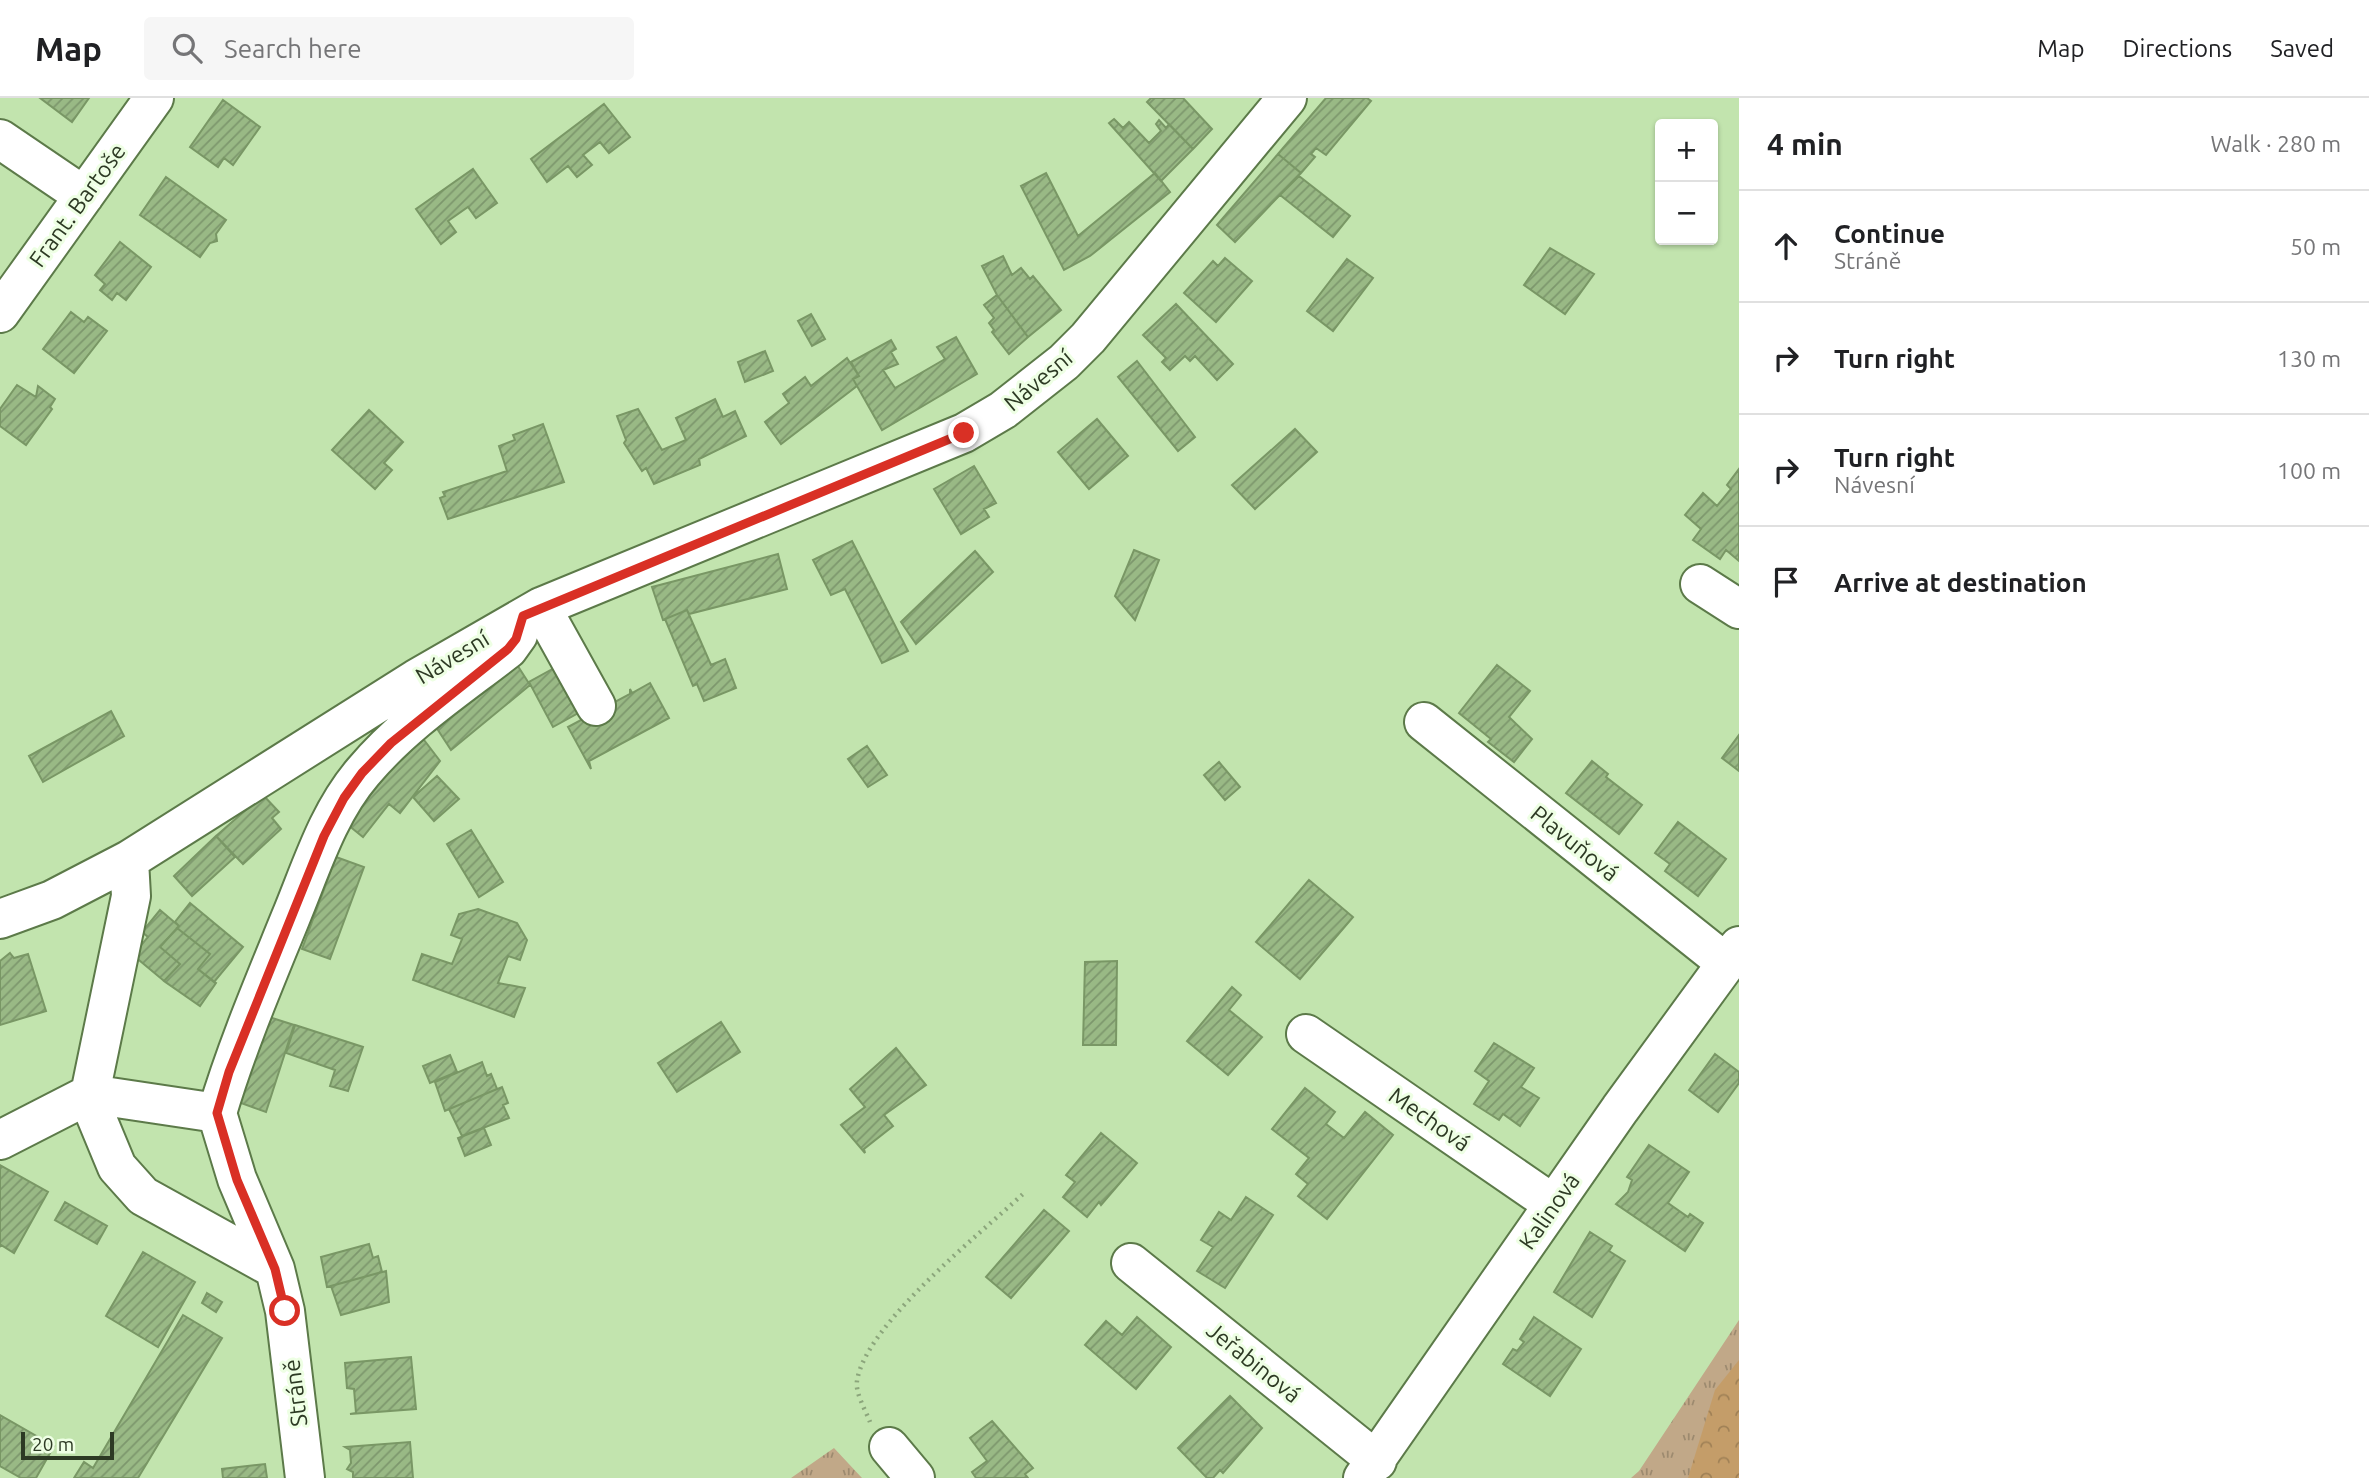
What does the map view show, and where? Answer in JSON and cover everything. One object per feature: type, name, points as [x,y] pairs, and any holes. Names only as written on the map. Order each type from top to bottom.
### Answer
[{"type":"street","name":"Frant. Bartoše","points":[[0,313],[154,98]]},
{"type":"street","name":"Návesní","points":[[0,919],[52,900],[129,860],[416,678],[532,611],[927,451],[1003,410],[1064,362],[1087,338],[1287,98]]},
{"type":"street","points":[[0,139],[84,196]]},
{"type":"street","points":[[1700,584],[1739,609]]},
{"type":"street","points":[[0,1140],[90,1094],[217,1113],[245,1027],[324,836],[344,798],[362,773],[391,743],[508,649],[532,611],[596,706]]},
{"type":"street","name":"Plavuňová","points":[[1424,722],[1733,955]]},
{"type":"street","points":[[129,860],[131,896],[90,1094],[95,1114],[117,1167],[143,1196],[275,1269]]},
{"type":"street","name":"Kalinová","points":[[1370,1470],[1553,1204],[1733,955]]},
{"type":"street","name":"Mechová","points":[[1306,1034],[1553,1204]]},
{"type":"street","name":"Stráně","points":[[217,1113],[237,1180],[275,1269],[285,1311],[305,1478]]},
{"type":"street","name":"Jeřabinová","points":[[1131,1263],[1370,1470]]},
{"type":"street","points":[[889,1447],[915,1478]]},
{"type":"path","points":[[889,1447],[870,1421],[856,1385],[861,1362],[893,1317],[1023,1194]]},
{"type":"green space","points":[[1739,1320],[1739,1478],[1631,1478],[1639,1471]]},
{"type":"green space","points":[[1739,1360],[1739,1478],[1688,1478],[1715,1390]]},
{"type":"green space","points":[[834,1448],[862,1478],[791,1478]]},
{"type":"building","points":[[40,98],[89,98],[72,122]]},
{"type":"building","points":[[1151,98],[1183,98],[1212,129],[1193,149],[1147,102]]},
{"type":"building","points":[[1326,98],[1367,98],[1371,101],[1326,155],[1316,148],[1311,154],[1315,157],[1301,173],[1278,154]]},
{"type":"building","points":[[223,100],[260,127],[233,165],[224,158],[218,167],[190,147]]},
{"type":"building","points":[[604,104],[630,137],[609,153],[600,142],[583,155],[592,165],[577,177],[568,166],[547,182],[531,159]]},
{"type":"building","points":[[1114,119],[1123,128],[1129,122],[1149,143],[1161,131],[1156,124],[1159,120],[1166,128],[1169,124],[1193,149],[1161,181],[1109,123]]},
{"type":"building","points":[[1278,154],[1301,173],[1235,242],[1217,225]]},
{"type":"building","points":[[473,169],[497,203],[476,218],[468,207],[448,221],[456,232],[441,244],[416,209]]},
{"type":"building","points":[[1046,173],[1078,236],[1155,173],[1170,192],[1090,256],[1064,270],[1021,186]]},
{"type":"building","points":[[1299,176],[1350,216],[1333,237],[1280,195]]},
{"type":"building","points":[[166,177],[226,220],[216,234],[217,241],[210,243],[200,257],[140,215]]},
{"type":"building","points":[[120,242],[151,267],[126,300],[117,293],[112,300],[100,290],[105,284],[95,275]]},
{"type":"building","points":[[1550,248],[1594,274],[1565,314],[1524,285]]},
{"type":"building","points":[[1003,256],[1012,275],[1021,268],[1030,279],[1033,276],[1061,310],[1028,337],[997,295],[982,266]]},
{"type":"building","points":[[1225,258],[1252,281],[1216,322],[1184,293],[1213,261],[1218,266]]},
{"type":"building","points":[[1347,259],[1373,278],[1333,331],[1307,311]]},
{"type":"building","points":[[997,295],[1028,337],[1009,354],[992,332],[994,330],[989,323],[994,318],[984,305]]},
{"type":"building","points":[[1176,304],[1233,364],[1217,380],[1195,356],[1190,361],[1185,356],[1170,370],[1162,362],[1166,358],[1143,335]]},
{"type":"building","points":[[71,312],[84,322],[88,317],[107,331],[74,373],[43,349]]},
{"type":"building","points":[[811,314],[825,339],[812,346],[798,321]]},
{"type":"building","points":[[956,337],[977,374],[882,430],[853,379],[859,376],[851,362],[891,340],[896,349],[891,352],[898,364],[883,370],[895,388],[945,359],[937,347]]},
{"type":"building","points":[[765,351],[773,371],[745,382],[738,362]]},
{"type":"building","points":[[847,358],[859,376],[853,379],[857,386],[781,444],[765,422],[789,403],[783,394],[805,377],[811,386]]},
{"type":"building","points":[[1137,361],[1195,437],[1178,451],[1118,377]]},
{"type":"building","points":[[17,385],[36,397],[38,386],[55,399],[50,407],[52,409],[26,445],[0,426],[0,409]]},
{"type":"building","points":[[715,399],[723,417],[735,411],[746,436],[699,459],[700,465],[654,484],[646,468],[642,471],[624,443],[626,440],[617,416],[638,409],[662,450],[686,440],[676,418]]},
{"type":"building","points":[[369,410],[403,442],[384,463],[392,470],[375,489],[332,450]]},
{"type":"building","points":[[1097,419],[1128,456],[1089,489],[1058,452]]},
{"type":"building","points":[[543,424],[564,482],[448,519],[440,498],[445,496],[443,492],[507,471],[499,446],[515,440],[513,435]]},
{"type":"building","points":[[1295,429],[1317,452],[1255,509],[1232,485]]},
{"type":"building","points":[[974,466],[996,503],[984,509],[989,517],[961,534],[934,489]]},
{"type":"building","points":[[1739,469],[1739,561],[1726,550],[1720,559],[1693,540],[1701,529],[1685,515],[1703,493],[1717,506],[1731,489],[1727,485]]},
{"type":"building","points":[[852,541],[908,651],[882,663],[845,589],[831,595],[813,560]]},
{"type":"building","points":[[1134,550],[1159,560],[1135,620],[1115,596]]},
{"type":"building","points":[[975,551],[993,572],[916,644],[901,622]]},
{"type":"building","points":[[778,554],[787,589],[689,614],[687,610],[663,620],[652,587]]},
{"type":"building","points":[[687,610],[711,665],[725,659],[736,688],[704,701],[697,684],[693,686],[665,619]]},
{"type":"building","points":[[514,660],[530,685],[451,750],[434,724]]},
{"type":"building","points":[[1497,665],[1530,691],[1509,717],[1532,739],[1514,762],[1488,742],[1491,739],[1459,713]]},
{"type":"building","points":[[556,667],[580,712],[553,727],[529,682]]},
{"type":"building","points":[[650,683],[669,718],[589,761],[591,769],[568,727],[630,694],[630,689],[632,693]]},
{"type":"building","points":[[111,711],[124,736],[43,782],[29,756]]},
{"type":"building","points":[[1739,735],[1739,771],[1722,758]]},
{"type":"building","points":[[421,736],[440,761],[400,813],[389,804],[363,837],[343,821]]},
{"type":"building","points":[[867,746],[887,775],[868,787],[848,759]]},
{"type":"building","points":[[1592,761],[1608,774],[1606,777],[1642,805],[1619,834],[1566,793]]},
{"type":"building","points":[[1219,762],[1240,787],[1225,800],[1204,775]]},
{"type":"building","points":[[437,776],[459,799],[434,821],[413,797]]},
{"type":"building","points":[[263,795],[279,812],[272,818],[281,829],[243,864],[216,836]]},
{"type":"building","points":[[1678,822],[1726,859],[1698,896],[1665,871],[1670,864],[1655,853]]},
{"type":"building","points":[[471,830],[503,882],[479,897],[447,844]]},
{"type":"building","points":[[216,836],[235,857],[192,896],[174,876]]},
{"type":"building","points":[[336,857],[364,867],[330,959],[302,949]]},
{"type":"building","points":[[1309,880],[1353,917],[1300,979],[1256,942]]},
{"type":"building","points":[[190,903],[243,947],[214,982],[198,969],[210,954],[177,928],[179,926],[175,922]]},
{"type":"building","points":[[478,909],[517,923],[527,940],[520,960],[508,956],[498,983],[525,988],[514,1017],[413,980],[422,954],[452,964],[462,939],[451,935],[459,914]]},
{"type":"building","points":[[160,910],[179,926],[160,947],[180,964],[164,981],[133,955],[148,937],[142,932]]},
{"type":"building","points":[[177,928],[210,954],[198,969],[216,983],[200,1006],[164,981],[180,964],[160,947]]},
{"type":"building","points":[[10,953],[14,958],[28,954],[46,1011],[0,1025],[0,961]]},
{"type":"building","points":[[1117,961],[1116,1045],[1083,1045],[1085,962]]},
{"type":"building","points":[[1232,987],[1241,995],[1229,1010],[1262,1037],[1228,1075],[1187,1041]]},
{"type":"building","points":[[266,1016],[294,1025],[266,1112],[238,1102]]},
{"type":"building","points":[[721,1022],[740,1052],[677,1092],[658,1063]]},
{"type":"building","points":[[295,1025],[363,1047],[348,1091],[330,1086],[335,1070],[286,1053]]},
{"type":"building","points":[[1494,1043],[1534,1068],[1521,1087],[1539,1098],[1520,1126],[1503,1114],[1499,1120],[1474,1104],[1489,1081],[1475,1071]]},
{"type":"building","points":[[896,1048],[926,1085],[884,1115],[893,1126],[864,1149],[865,1153],[841,1125],[865,1107],[850,1089]]},
{"type":"building","points":[[1715,1054],[1739,1072],[1739,1083],[1718,1112],[1689,1090]]},
{"type":"building","points":[[450,1055],[457,1072],[430,1083],[423,1066]]},
{"type":"building","points":[[482,1062],[487,1076],[491,1074],[497,1089],[445,1111],[435,1082]]},
{"type":"building","points":[[502,1087],[508,1103],[503,1105],[509,1118],[462,1136],[449,1109]]},
{"type":"building","points":[[1305,1088],[1335,1112],[1326,1124],[1344,1138],[1365,1112],[1393,1135],[1327,1219],[1298,1196],[1308,1184],[1296,1174],[1309,1158],[1272,1129]]},
{"type":"building","points":[[484,1128],[491,1145],[465,1156],[458,1138]]},
{"type":"building","points":[[1101,1133],[1137,1163],[1101,1205],[1099,1202],[1087,1217],[1063,1197],[1075,1182],[1066,1175]]},
{"type":"building","points":[[1649,1145],[1689,1172],[1668,1203],[1688,1217],[1690,1214],[1703,1223],[1685,1251],[1616,1204],[1628,1192],[1632,1180],[1627,1177]]},
{"type":"building","points":[[0,1165],[48,1192],[14,1253],[1,1245],[0,1247]]},
{"type":"building","points":[[1246,1197],[1273,1215],[1225,1288],[1197,1271],[1213,1247],[1201,1240],[1219,1212],[1231,1220]]},
{"type":"building","points":[[65,1202],[107,1226],[97,1244],[55,1220]]},
{"type":"building","points":[[1044,1210],[1069,1231],[1011,1298],[986,1277]]},
{"type":"building","points":[[1590,1232],[1612,1246],[1609,1251],[1625,1261],[1592,1317],[1554,1292]]},
{"type":"building","points":[[369,1244],[373,1258],[378,1256],[382,1272],[327,1287],[321,1257]]},
{"type":"building","points":[[143,1252],[195,1282],[158,1347],[106,1316]]},
{"type":"building","points":[[386,1271],[389,1302],[341,1315],[331,1286]]},
{"type":"building","points":[[207,1293],[222,1302],[216,1312],[202,1303]]},
{"type":"building","points":[[183,1315],[222,1338],[138,1478],[74,1478],[84,1462],[93,1468]]},
{"type":"building","points":[[1137,1317],[1171,1347],[1136,1389],[1085,1345],[1106,1321],[1122,1335]]},
{"type":"building","points":[[1534,1317],[1581,1349],[1550,1396],[1503,1364],[1513,1349],[1517,1351],[1524,1342],[1520,1339]]},
{"type":"building","points":[[411,1357],[416,1409],[350,1414],[356,1413],[354,1389],[347,1388],[345,1363]]},
{"type":"building","points":[[1230,1396],[1262,1428],[1223,1473],[1220,1470],[1213,1478],[1207,1478],[1178,1448]]},
{"type":"building","points":[[0,1415],[54,1446],[36,1478],[21,1478],[0,1466]]},
{"type":"building","points":[[992,1421],[1033,1468],[1025,1474],[1028,1478],[976,1478],[972,1472],[987,1461],[970,1438]]},
{"type":"building","points":[[410,1442],[413,1478],[353,1478],[353,1472],[347,1469],[351,1463],[350,1450],[345,1447]]},
{"type":"building","points":[[265,1464],[267,1478],[223,1478],[222,1469]]},
{"type":"route","points":[[285,1311],[275,1269],[237,1180],[217,1113],[245,1027],[324,836],[344,798],[362,773],[422,716],[508,649],[516,639],[523,616],[569,594],[927,451],[964,433]]}]
